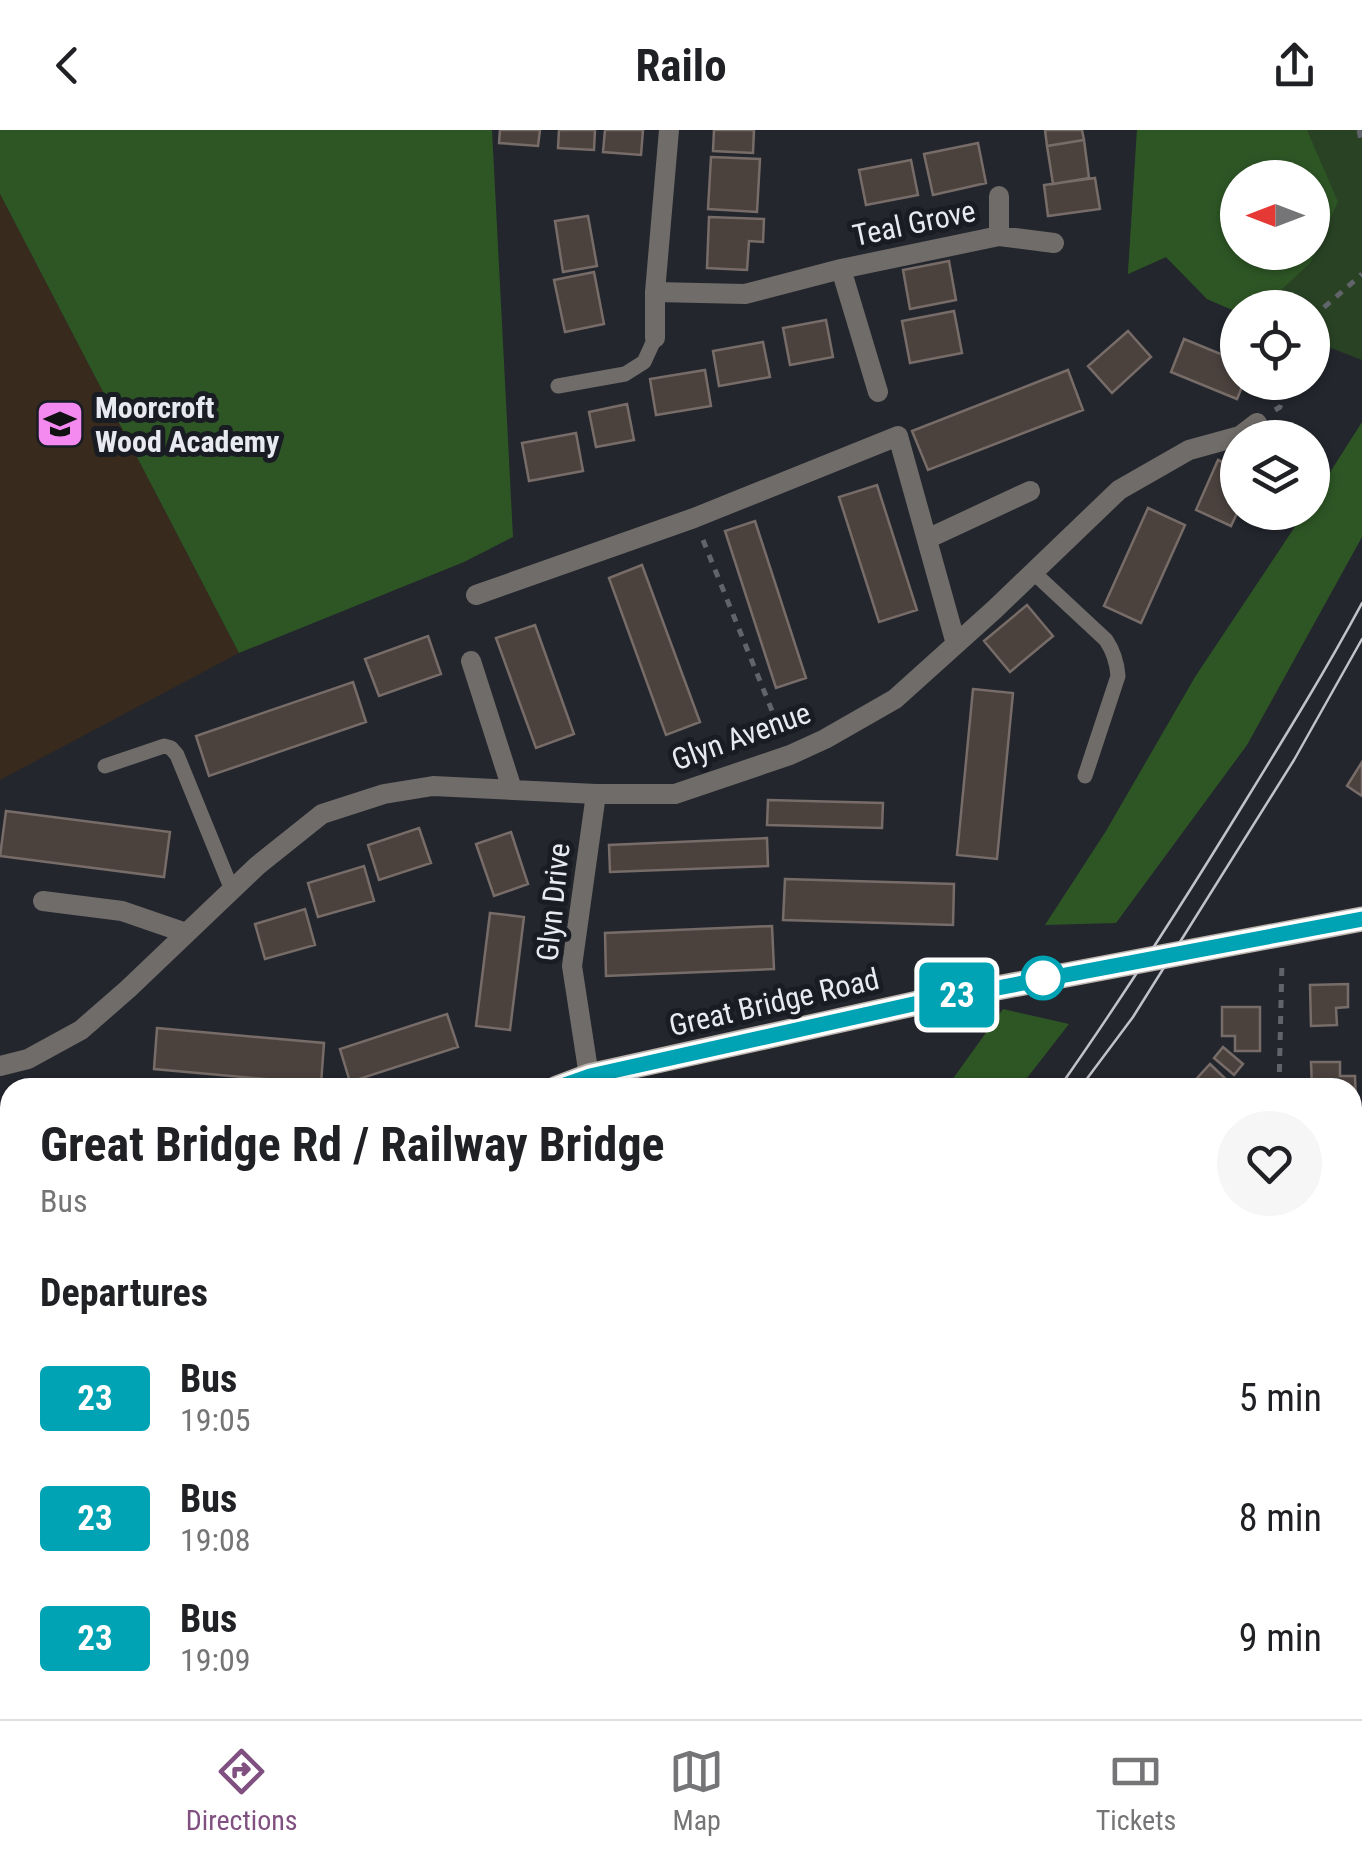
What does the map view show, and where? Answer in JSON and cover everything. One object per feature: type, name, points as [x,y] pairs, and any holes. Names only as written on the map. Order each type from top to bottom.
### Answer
[{"type":"main road","name":"Great Bridge Road","points":[[584,1078],[918,1003],[1362,919]]},
{"type":"street","points":[[655,338],[668,130]]},
{"type":"street","name":"Teal Grove","points":[[999,196],[999,236]]},
{"type":"street","name":"Teal Grove","points":[[655,292],[745,294],[841,269],[999,236],[1054,243]]},
{"type":"street","name":"Teal Grove","points":[[841,269],[878,392]]},
{"type":"street","points":[[476,595],[694,518],[898,436],[956,644]]},
{"type":"street","name":"Glyn Avenue","points":[[0,1066],[28,1058],[80,1030],[256,866],[322,814],[384,794],[433,786],[675,794],[825,739],[895,699],[1118,490],[1189,450],[1220,441]]},
{"type":"street","points":[[927,539],[1030,491]]},
{"type":"street","points":[[471,661],[512,789]]},
{"type":"street","name":"Glyn Drive","points":[[590,1076],[572,966],[596,794]]},
{"type":"street","points":[[43,901],[122,910],[186,933]]},
{"type":"lane","points":[[558,386],[625,374],[644,362],[655,338]]},
{"type":"lane","points":[[1034,572],[1106,640],[1118,664],[1118,676],[1085,776]]},
{"type":"lane","points":[[104,766],[164,746],[172,748],[232,890]]},
{"type":"path","points":[[1360,130],[1362,146]]},
{"type":"path","points":[[1330,302],[1362,274]]},
{"type":"path","points":[[694,518],[790,754]]},
{"type":"path","points":[[1279,1078],[1283,934]]},
{"type":"shaded area","name":"Moorcroft Wood Academy","points":[[0,194],[239,653],[0,780]]},
{"type":"green space","points":[[0,130],[492,130],[513,537],[464,562],[239,653],[0,194]]},
{"type":"green space","points":[[1137,130],[1362,130],[1362,360],[1330,348],[1330,290],[1220,290],[1220,305],[1207,299],[1166,257],[1128,274]]},
{"type":"green space","points":[[1137,130],[1307,130],[1320,160],[1220,160],[1220,270],[1303,270],[1281,290],[1220,290],[1220,305],[1207,299],[1166,257],[1128,274]]},
{"type":"green space","points":[[1330,183],[1338,202],[1330,219]]},
{"type":"green space","points":[[1362,422],[1362,537],[1247,745],[1116,923],[1045,925],[1106,831],[1195,677],[1293,530],[1330,530],[1330,472]]},
{"type":"green space","points":[[1003,1009],[1069,1024],[1027,1078],[953,1078]]},
{"type":"building","points":[[500,130],[540,130],[538,146],[499,143]]},
{"type":"building","points":[[559,130],[595,130],[594,150],[558,148]]},
{"type":"building","points":[[605,130],[643,130],[641,155],[603,152]]},
{"type":"building","points":[[714,130],[754,130],[753,153],[713,151]]},
{"type":"building","points":[[1045,130],[1082,130],[1084,140],[1047,146]]},
{"type":"building","points":[[1084,140],[1089,178],[1053,184],[1047,146]]},
{"type":"building","points":[[978,143],[986,183],[933,195],[924,154]]},
{"type":"building","points":[[711,157],[760,159],[757,212],[708,209]]},
{"type":"building","points":[[911,160],[918,195],[866,205],[859,170]]},
{"type":"building","points":[[1095,178],[1100,209],[1048,216],[1044,185]]},
{"type":"building","points":[[588,216],[597,266],[563,272],[555,221]]},
{"type":"building","points":[[709,217],[764,219],[763,242],[749,241],[747,270],[707,268]]},
{"type":"building","points":[[949,261],[956,300],[910,309],[903,270]]},
{"type":"building","points":[[594,272],[604,324],[565,332],[554,280]]},
{"type":"building","points":[[954,311],[962,353],[910,363],[902,321]]},
{"type":"building","points":[[826,320],[833,357],[790,365],[783,328]]},
{"type":"building","points":[[1128,331],[1151,357],[1112,393],[1088,366]]},
{"type":"building","points":[[1184,339],[1220,354],[1220,392],[1171,372]]},
{"type":"building","points":[[763,342],[770,377],[719,386],[713,351]]},
{"type":"building","points":[[705,370],[711,406],[656,415],[650,379]]},
{"type":"building","points":[[1068,370],[1083,410],[928,470],[912,431]]},
{"type":"building","points":[[627,404],[634,440],[596,447],[589,412]]},
{"type":"building","points":[[576,433],[583,471],[529,481],[522,443]]},
{"type":"building","points":[[1218,460],[1220,461],[1220,521],[1196,510]]},
{"type":"building","points":[[877,485],[917,610],[879,622],[839,497]]},
{"type":"building","points":[[1148,508],[1185,525],[1141,623],[1104,606]]},
{"type":"building","points":[[755,521],[806,678],[776,688],[725,531]]},
{"type":"building","points":[[642,565],[700,722],[666,735],[609,578]]},
{"type":"building","points":[[1027,605],[1053,636],[1010,672],[984,641]]},
{"type":"building","points":[[535,625],[574,734],[536,748],[496,638]]},
{"type":"building","points":[[428,636],[441,674],[379,696],[365,659]]},
{"type":"building","points":[[353,682],[366,722],[209,776],[196,736]]},
{"type":"building","points":[[973,689],[1013,693],[997,859],[957,855]]},
{"type":"building","points":[[1362,762],[1362,796],[1347,786]]},
{"type":"building","points":[[768,800],[883,803],[882,828],[767,825]]},
{"type":"building","points":[[6,811],[170,832],[164,877],[0,856]]},
{"type":"building","points":[[419,828],[431,863],[379,880],[368,845]]},
{"type":"building","points":[[511,832],[528,884],[494,896],[476,844]]},
{"type":"building","points":[[767,838],[768,866],[610,872],[609,845]]},
{"type":"building","points":[[364,866],[374,901],[318,917],[308,883]]},
{"type":"building","points":[[785,879],[954,884],[953,925],[783,920]]},
{"type":"building","points":[[305,909],[315,945],[265,959],[255,924]]},
{"type":"building","points":[[490,913],[524,917],[510,1030],[476,1026]]},
{"type":"building","points":[[772,926],[774,969],[606,976],[605,933]]},
{"type":"building","points":[[1348,984],[1348,1007],[1336,1008],[1337,1025],[1311,1026],[1310,985]]},
{"type":"building","points":[[1222,1007],[1260,1007],[1260,1051],[1235,1051],[1235,1036],[1222,1036]]},
{"type":"building","points":[[447,1014],[458,1047],[362,1078],[349,1078],[340,1049]]},
{"type":"building","points":[[157,1028],[324,1043],[321,1078],[254,1078],[154,1069]]},
{"type":"building","points":[[1223,1047],[1243,1064],[1234,1075],[1214,1058]]},
{"type":"building","points":[[1311,1062],[1340,1062],[1340,1076],[1355,1078],[1312,1078]]},
{"type":"building","points":[[1210,1064],[1225,1078],[1197,1078]]},
{"type":"tram line","points":[[1066,1078],[1201,873],[1362,603]]},
{"type":"tram line","points":[[1087,1078],[1133,1017],[1294,760],[1362,639]]},
{"type":"bus line","name":"23","points":[[584,1078],[918,1003],[1362,919]]},
{"type":"place","name":"Moorcroft Wood Academy","points":[[60,424]]}]
